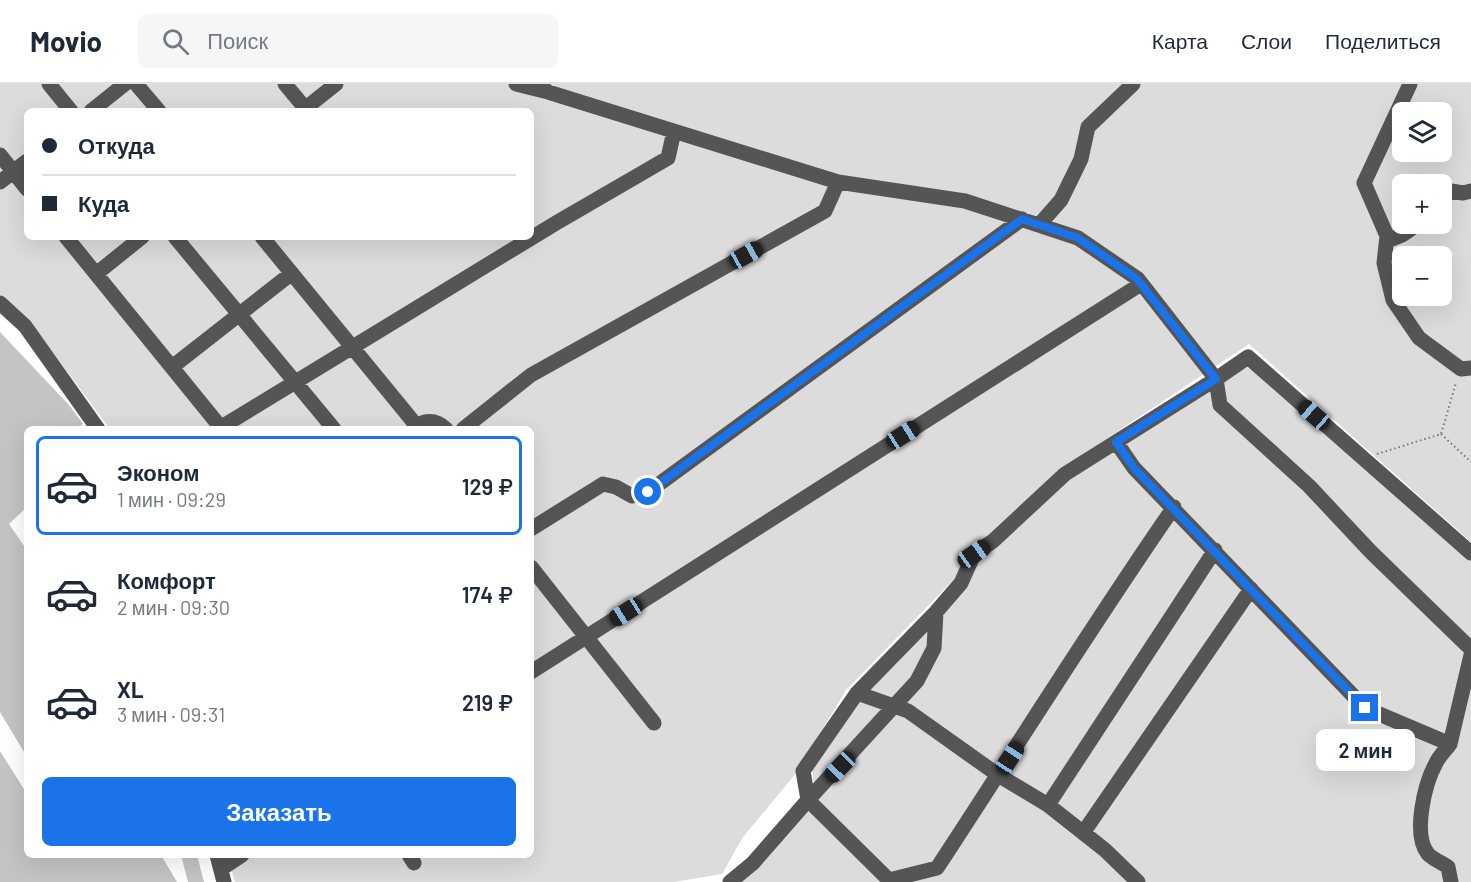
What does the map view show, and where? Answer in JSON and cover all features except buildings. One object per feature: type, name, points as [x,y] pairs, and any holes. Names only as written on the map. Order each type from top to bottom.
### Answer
[{"type":"lane","points":[[49,84],[69,108]]},
{"type":"lane","points":[[95,108],[125,84]]},
{"type":"lane","points":[[136,84],[156,108]]},
{"type":"lane","points":[[285,84],[302,108]]},
{"type":"lane","points":[[306,108],[336,84]]},
{"type":"lane","points":[[516,84],[543,88],[838,182],[965,201],[1078,238],[1141,284],[1216,379],[1220,405],[1309,486],[1395,576],[1471,649]]},
{"type":"lane","points":[[1039,225],[1061,200],[1076,170],[1081,159],[1088,127],[1133,84]]},
{"type":"lane","points":[[1410,84],[1364,183],[1387,241],[1384,263],[1394,300],[1419,338],[1466,368]]},
{"type":"lane","points":[[534,238],[668,158],[674,131]]},
{"type":"lane","points":[[0,155],[24,185]]},
{"type":"lane","points":[[0,182],[24,163]]},
{"type":"lane","points":[[467,426],[531,375],[825,211],[838,182]]},
{"type":"lane","points":[[1452,191],[1463,194],[1471,191]]},
{"type":"lane","points":[[534,527],[603,484],[616,487],[632,496],[648,492],[1022,219]]},
{"type":"lane","points":[[1387,241],[1403,234]]},
{"type":"lane","points":[[68,240],[219,426]]},
{"type":"lane","points":[[96,274],[138,240]]},
{"type":"lane","points":[[177,240],[332,426]]},
{"type":"lane","points":[[264,240],[414,426]]},
{"type":"lane","points":[[224,426],[531,240]]},
{"type":"lane","points":[[171,367],[292,273]]},
{"type":"lane","points":[[534,670],[1141,284]]},
{"type":"lane","points":[[0,303],[25,326],[96,426]]},
{"type":"lane","points":[[1174,507],[1112,596],[937,868],[889,881],[808,800],[803,771],[856,693],[936,612],[961,583],[974,554],[993,541],[1065,474],[1248,357],[1471,553]]},
{"type":"lane","points":[[418,426],[430,421],[440,426]]},
{"type":"lane","points":[[1116,442],[1134,468],[1365,708],[1450,744]]},
{"type":"lane","points":[[1047,805],[1215,550]]},
{"type":"lane","points":[[534,571],[654,723]]},
{"type":"lane","points":[[1083,833],[1251,589]]},
{"type":"lane","points":[[730,882],[753,863],[917,681],[934,648],[936,612]]},
{"type":"lane","points":[[1451,882],[1448,867],[1428,854],[1422,839],[1422,816],[1425,788],[1437,761],[1450,744],[1471,655]]},
{"type":"lane","points":[[856,693],[908,711],[998,775],[1047,805],[1083,833],[1138,882]]},
{"type":"lane","points":[[221,868],[237,858]]},
{"type":"path","points":[[1441,434],[1466,368]]},
{"type":"path","points":[[1363,458],[1441,434]]},
{"type":"path","points":[[1441,434],[1471,462]]},
{"type":"shaded area","points":[[0,84],[1471,84],[1471,542],[1249,344],[1061,469],[846,690],[797,772],[743,837],[722,874],[674,882],[235,882],[228,858],[534,858],[534,426],[108,426],[28,319],[0,295]]},
{"type":"shaded area","points":[[1243,366],[1257,372],[1471,560],[1471,882],[740,882],[815,795],[812,769],[858,700],[977,560],[1068,478]]},
{"type":"route","points":[[648,492],[1022,219],[1078,238],[1137,279],[1216,379],[1116,442],[1134,468],[1365,708]]}]
